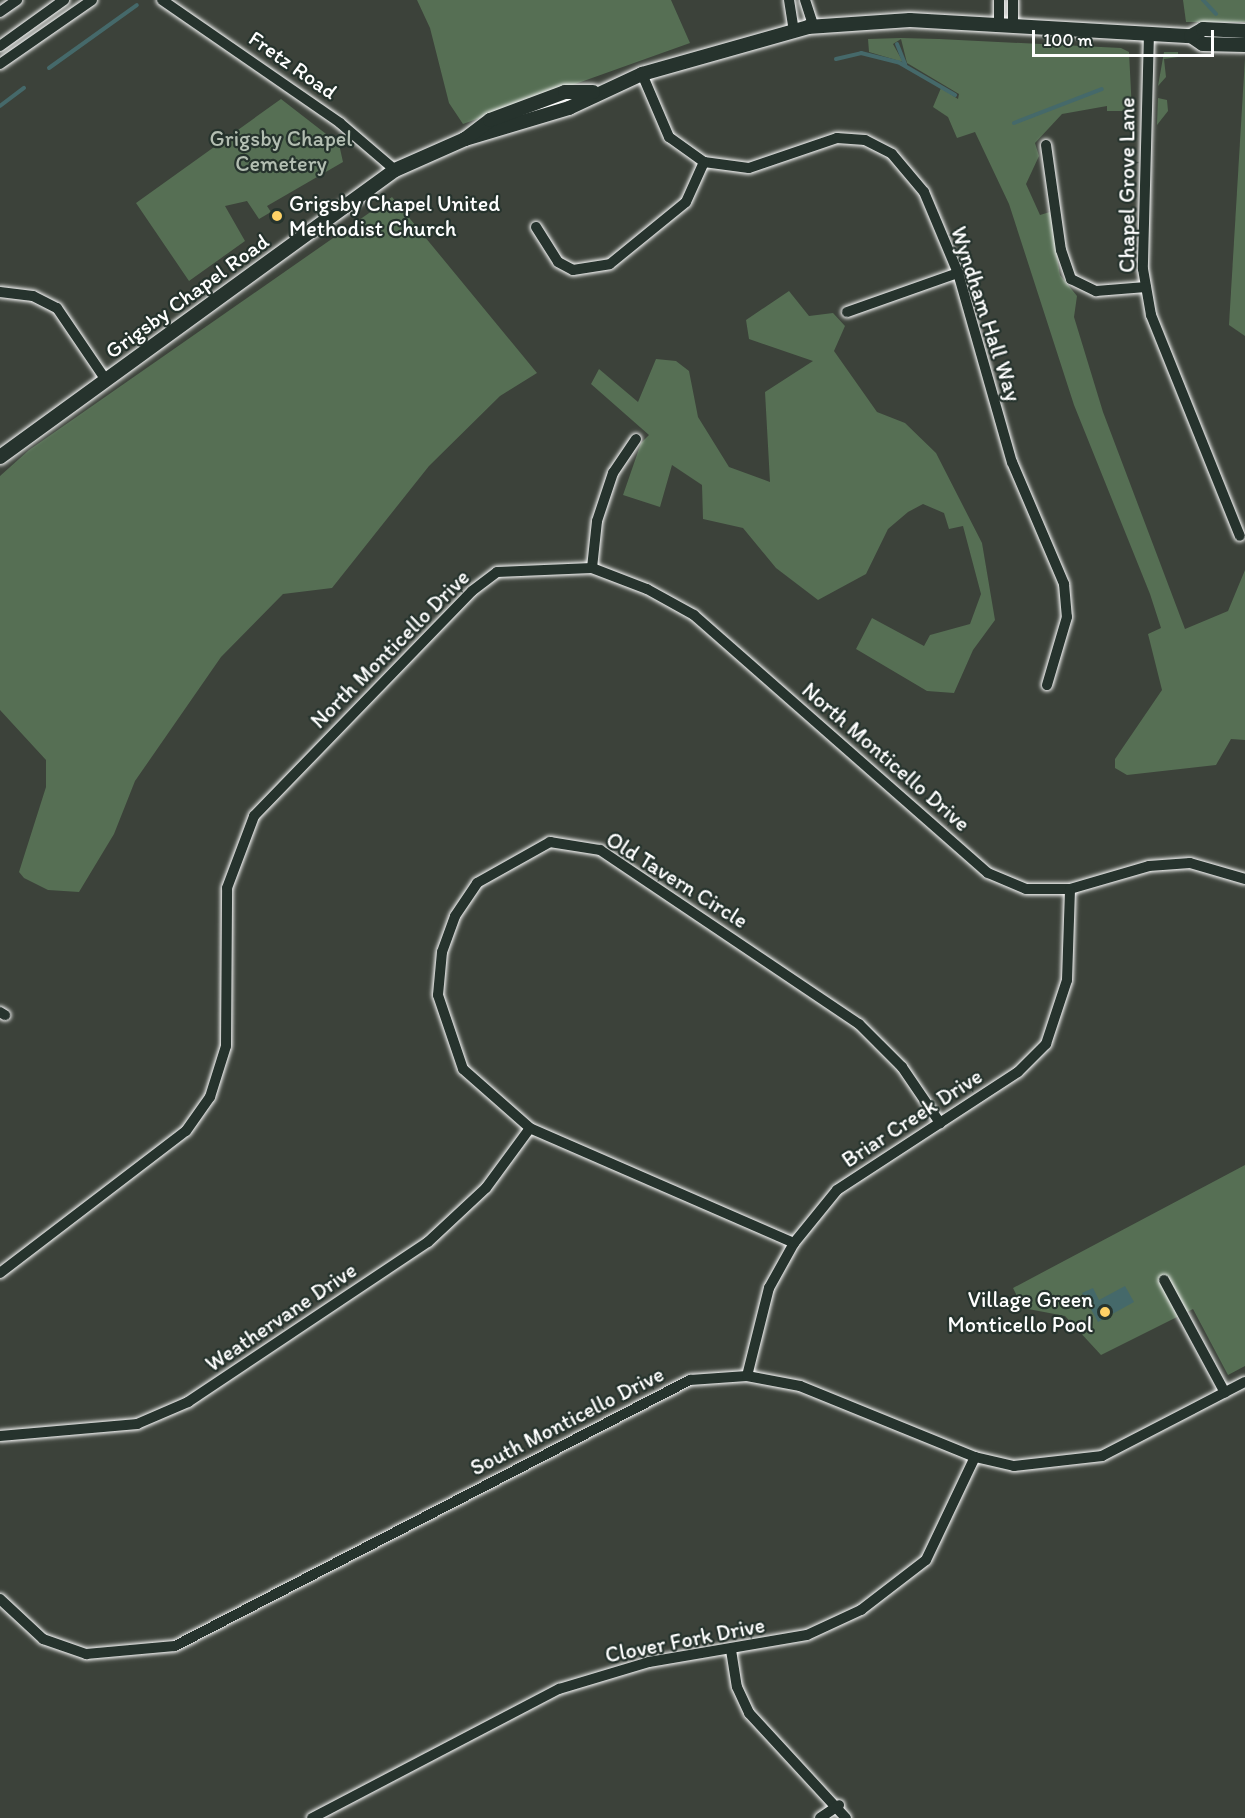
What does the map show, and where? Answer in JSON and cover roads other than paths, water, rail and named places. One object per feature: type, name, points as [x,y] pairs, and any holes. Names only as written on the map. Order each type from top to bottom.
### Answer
[{"type":"street","points":[[0,12],[17,0]]},
{"type":"street","points":[[68,16],[62,2],[0,48],[5,60],[92,0]]},
{"type":"street","name":"Fretz Road","points":[[162,0],[340,123],[395,170]]},
{"type":"street","points":[[789,0],[794,30]]},
{"type":"street","points":[[805,0],[814,27]]},
{"type":"street","points":[[999,0],[999,24]]},
{"type":"street","points":[[1013,0],[1013,25]]},
{"type":"street","name":"Grigsby Chapel Road","points":[[0,457],[395,170],[465,139],[569,108],[593,92],[642,74],[794,30],[910,20],[1191,36],[1203,29],[1245,31]]},
{"type":"street","name":"Chapel Grove Lane","points":[[1149,33],[1146,287],[1190,422],[1240,536]]},
{"type":"street","points":[[1191,36],[1203,44],[1245,45]]},
{"type":"street","name":"Wyndham Hall Way","points":[[642,74],[669,137],[704,162],[749,168],[837,138],[865,140],[892,154],[924,192],[957,273],[1012,462],[1064,584],[1067,617],[1047,685]]},
{"type":"street","points":[[1046,145],[1062,255],[1071,279],[1096,291],[1146,287]]},
{"type":"street","points":[[536,226],[558,262],[573,270],[610,264],[686,202],[704,162]]},
{"type":"street","points":[[847,312],[957,273]]},
{"type":"street","points":[[0,292],[33,296],[57,308],[106,380]]},
{"type":"street","points":[[592,568],[597,521],[613,473],[636,439]]},
{"type":"street","name":"North Monticello Drive","points":[[0,1273],[186,1131],[210,1097],[226,1046],[227,888],[254,816],[472,591],[497,572],[592,568],[647,589],[694,615],[988,873],[1026,889],[1070,889],[1149,866],[1190,863],[1245,879]]},
{"type":"street","name":"Old Tavern Circle","points":[[794,1243],[530,1128],[463,1069],[438,995],[442,952],[455,916],[477,883],[550,842],[600,850],[858,1024],[902,1067],[940,1123]]},
{"type":"street","name":"Briar Creek Drive","points":[[747,1376],[769,1288],[794,1243],[837,1190],[1018,1072],[1046,1044],[1067,980],[1070,889]]},
{"type":"street","name":"Weathervane Drive","points":[[0,1436],[137,1424],[188,1402],[428,1242],[486,1188],[530,1128]]},
{"type":"street","points":[[1164,1281],[1225,1393]]},
{"type":"street","name":"South Monticello Drive","points":[[0,1599],[43,1639],[86,1654],[176,1646],[638,1403],[690,1380],[747,1376],[800,1386],[975,1457],[1014,1466],[1102,1456],[1245,1382]]},
{"type":"street","name":"Clover Fork Drive","points":[[312,1818],[559,1689],[649,1662],[731,1650],[807,1635],[861,1610],[926,1560],[975,1457]]},
{"type":"street","points":[[731,1650],[737,1687],[749,1713],[839,1805],[846,1818]]},
{"type":"street","points":[[820,1818],[839,1805]]},
{"type":"water","name":"Village Green Monticello Pool","points":[[1125,1286],[1134,1302],[1098,1322],[1082,1293],[1093,1288],[1099,1300]]},
{"type":"waterway","points":[[1203,0],[1216,14]]},
{"type":"waterway","points":[[49,68],[137,5]]},
{"type":"waterway","points":[[897,44],[905,64]]},
{"type":"waterway","points":[[836,59],[861,53],[898,62],[955,95]]},
{"type":"waterway","points":[[0,106],[24,88]]},
{"type":"waterway","points":[[1014,123],[1102,89]]},
{"type":"place","name":"Grigsby Chapel United Methodist Church","points":[[277,216]]},
{"type":"place","name":"Village Green Monticello Pool","points":[[1105,1312]]},
{"type":"park label","name":"Grigsby Chapel Cemetery","points":[[281,150]]}]
